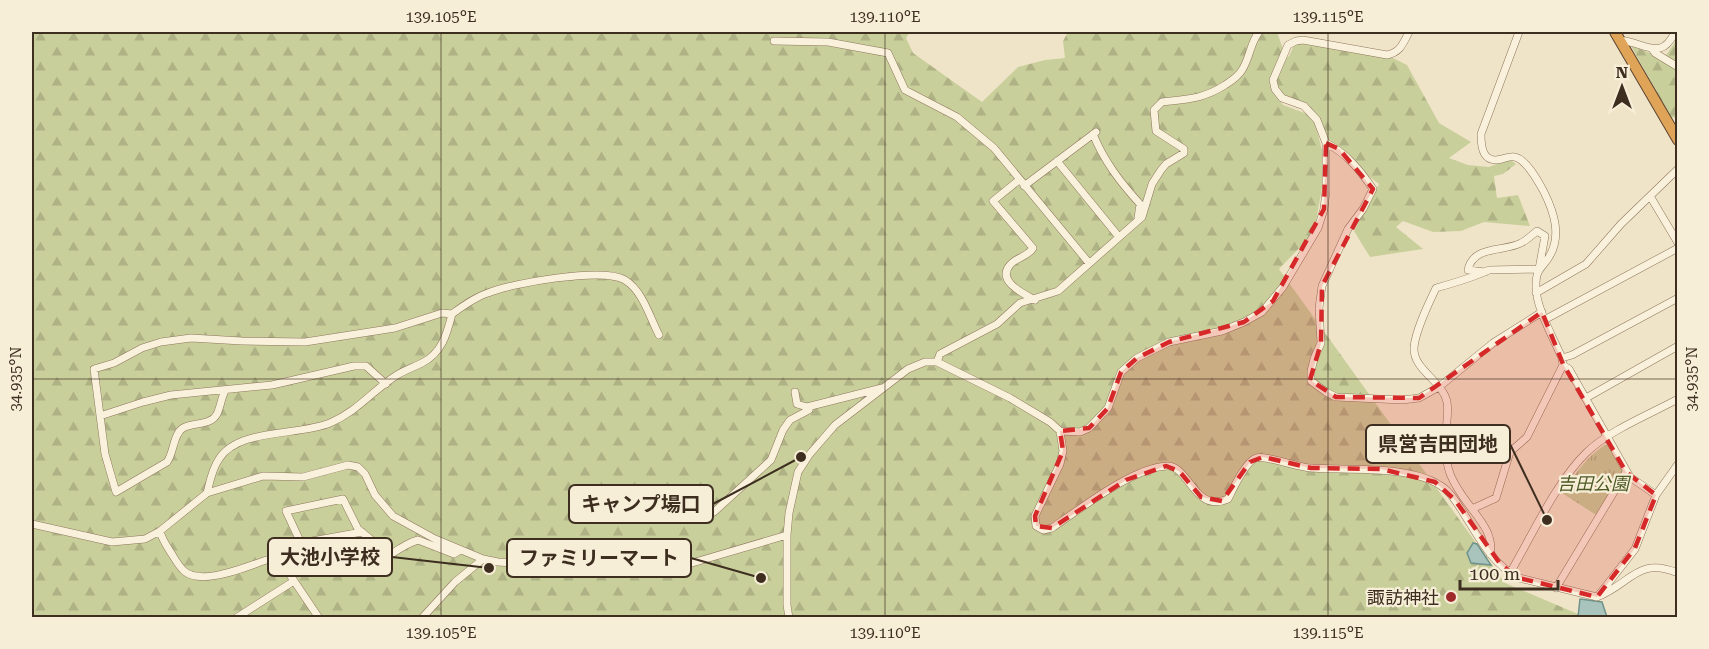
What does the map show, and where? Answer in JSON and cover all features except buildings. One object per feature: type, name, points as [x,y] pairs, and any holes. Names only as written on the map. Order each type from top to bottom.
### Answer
[{"type":"highway","points":[[1617,36],[1677,140]]},
{"type":"street","points":[[937,362],[940,354],[997,324],[1020,303],[1058,291],[1138,220],[1146,208],[1152,184],[1161,170],[1166,164],[1184,153],[1184,148],[1156,130],[1154,110],[1162,102],[1198,99],[1234,79],[1242,70],[1255,36],[1259,32]]},
{"type":"street","points":[[1060,431],[1080,432],[1089,428],[1108,408],[1121,372],[1137,358],[1169,342],[1222,331],[1262,312],[1273,301],[1314,234],[1324,209],[1326,143],[1317,120],[1304,106],[1282,98],[1275,89],[1273,80],[1288,45],[1296,40],[1303,40],[1387,55],[1400,50],[1409,32]]},
{"type":"street","points":[[1519,32],[1481,134],[1481,144],[1489,160],[1513,157],[1523,161],[1544,192],[1557,230],[1556,237],[1549,257],[1539,269],[1485,272],[1468,270],[1477,254],[1521,244],[1537,231],[1545,236],[1539,269],[1536,276],[1536,293],[1562,361],[1586,398],[1626,472],[1631,479],[1656,495]]},
{"type":"street","points":[[1653,50],[1661,49],[1671,42],[1675,32]]},
{"type":"street","points":[[1617,36],[1653,50],[1677,67]]},
{"type":"street","points":[[774,41],[828,42],[888,53],[905,90],[957,117],[994,148],[1089,263]]},
{"type":"street","points":[[1035,300],[1015,289],[1008,281],[1007,272],[1010,265],[1031,252],[1033,248],[993,201],[1057,161],[1095,133],[1102,156],[1122,185],[1140,204],[1138,220]]},
{"type":"street","points":[[1326,143],[1339,150],[1361,172],[1373,189],[1363,209],[1348,229],[1322,286],[1319,308],[1321,343],[1311,371],[1311,381],[1336,397],[1401,400],[1419,398],[1439,387],[1492,343],[1677,248]]},
{"type":"street","points":[[1057,161],[1119,237]]},
{"type":"street","points":[[1536,293],[1586,264],[1622,224],[1677,170]]},
{"type":"street","points":[[1650,196],[1677,243]]},
{"type":"street","points":[[1485,272],[1436,288],[1425,311],[1413,350],[1420,366],[1439,387],[1447,400],[1446,462],[1453,484],[1486,531],[1491,548],[1490,554]]},
{"type":"street","points":[[225,391],[217,415],[212,420],[183,428],[167,462],[116,492],[105,453],[94,369],[114,363],[141,348],[161,342],[191,338],[305,342],[387,330],[442,313],[452,314],[481,296],[514,284],[583,276],[610,276],[624,280],[634,288],[659,335]]},
{"type":"street","points":[[1472,510],[1496,498],[1510,452],[1527,437],[1562,361],[1677,298]]},
{"type":"street","points":[[207,493],[220,457],[231,447],[258,437],[327,424],[347,415],[396,375],[424,362],[439,349],[443,344],[452,314]]},
{"type":"street","points":[[1586,398],[1677,346]]},
{"type":"street","points":[[789,618],[787,535],[789,513],[798,472],[809,455],[835,425],[908,369],[925,362],[937,362],[1010,398],[1050,422],[1060,431],[1064,451],[1035,516],[1035,526],[1043,530],[1052,528],[1126,480],[1166,466],[1179,471],[1201,497],[1215,502],[1222,501],[1227,498],[1250,462],[1263,457],[1293,466],[1311,468],[1381,469],[1434,482],[1444,488],[1455,500],[1490,554],[1510,573],[1556,588],[1597,597],[1648,567],[1659,567],[1677,573]]},
{"type":"street","points":[[100,416],[171,395],[272,386],[354,366],[366,366],[386,384]]},
{"type":"street","points":[[795,392],[797,404],[807,407],[883,387]]},
{"type":"street","points":[[1510,573],[1566,476],[1587,452],[1608,437],[1677,399]]},
{"type":"street","points":[[714,512],[771,460],[783,430],[790,420],[809,410],[807,407]]},
{"type":"street","points":[[32,524],[112,542],[145,539],[160,531],[207,493],[263,476],[303,477],[348,465],[358,467],[365,474],[375,495],[393,516],[435,539],[483,559],[570,570],[675,568],[787,535]]},
{"type":"street","points":[[1597,597],[1635,549],[1656,495],[1676,468]]},
{"type":"street","points":[[1556,588],[1626,472]]},
{"type":"street","points":[[390,555],[358,529],[343,499],[286,511],[314,571],[320,573],[384,559],[418,540],[454,554],[460,550]]},
{"type":"street","points":[[160,531],[183,571],[190,575],[213,577],[270,559],[284,566],[319,618]]},
{"type":"street","points":[[301,543],[362,532]]},
{"type":"street","points":[[422,618],[455,582],[483,559]]},
{"type":"street","points":[[236,618],[294,581]]},
{"type":"highlighted area","points":[[1326,143],[1339,149],[1373,189],[1322,286],[1321,343],[1310,380],[1336,397],[1419,398],[1542,312],[1563,364],[1626,472],[1656,495],[1635,548],[1597,597],[1556,588],[1519,578],[1501,565],[1455,500],[1435,482],[1381,469],[1311,468],[1263,457],[1250,462],[1222,501],[1201,497],[1179,471],[1166,466],[1126,480],[1052,528],[1036,526],[1035,516],[1063,451],[1060,431],[1089,428],[1108,408],[1121,372],[1137,358],[1169,342],[1244,322],[1273,301],[1324,209]]},
{"type":"green space","points":[[32,32],[910,32],[906,38],[913,53],[982,102],[1018,67],[1065,58],[1063,41],[1068,32],[1277,32],[1284,52],[1281,61],[1289,56],[1296,41],[1387,55],[1407,65],[1439,123],[1471,142],[1449,158],[1468,165],[1489,167],[1509,159],[1516,164],[1503,174],[1494,176],[1497,198],[1518,195],[1530,226],[1484,222],[1461,231],[1433,232],[1403,221],[1396,227],[1423,249],[1370,257],[1354,231],[1379,184],[1326,143],[1315,112],[1282,98],[1272,88],[1283,105],[1313,116],[1326,165],[1314,233],[1279,269],[1505,583],[1585,617],[32,617]]},
{"type":"green space","points":[[1677,39],[1677,117],[1671,118],[1631,46],[1664,58]]},
{"type":"green space","name":"吉田公園","points":[[1605,445],[1609,445],[1623,472],[1596,515],[1562,493],[1586,460]]},
{"type":"water","points":[[1473,543],[1477,544],[1491,565],[1471,563],[1467,553]]},
{"type":"water","points":[[1580,599],[1602,602],[1607,617],[1578,617]]},
{"type":"place","name":"キャンプ場口","points":[[801,457]]},
{"type":"place","name":"県営吉田団地","points":[[1547,520]]},
{"type":"place","name":"大池小学校","points":[[489,568]]},
{"type":"place","name":"ファミリーマート","points":[[761,578]]},
{"type":"place","name":"諏訪神社","points":[[1451,597]]}]
